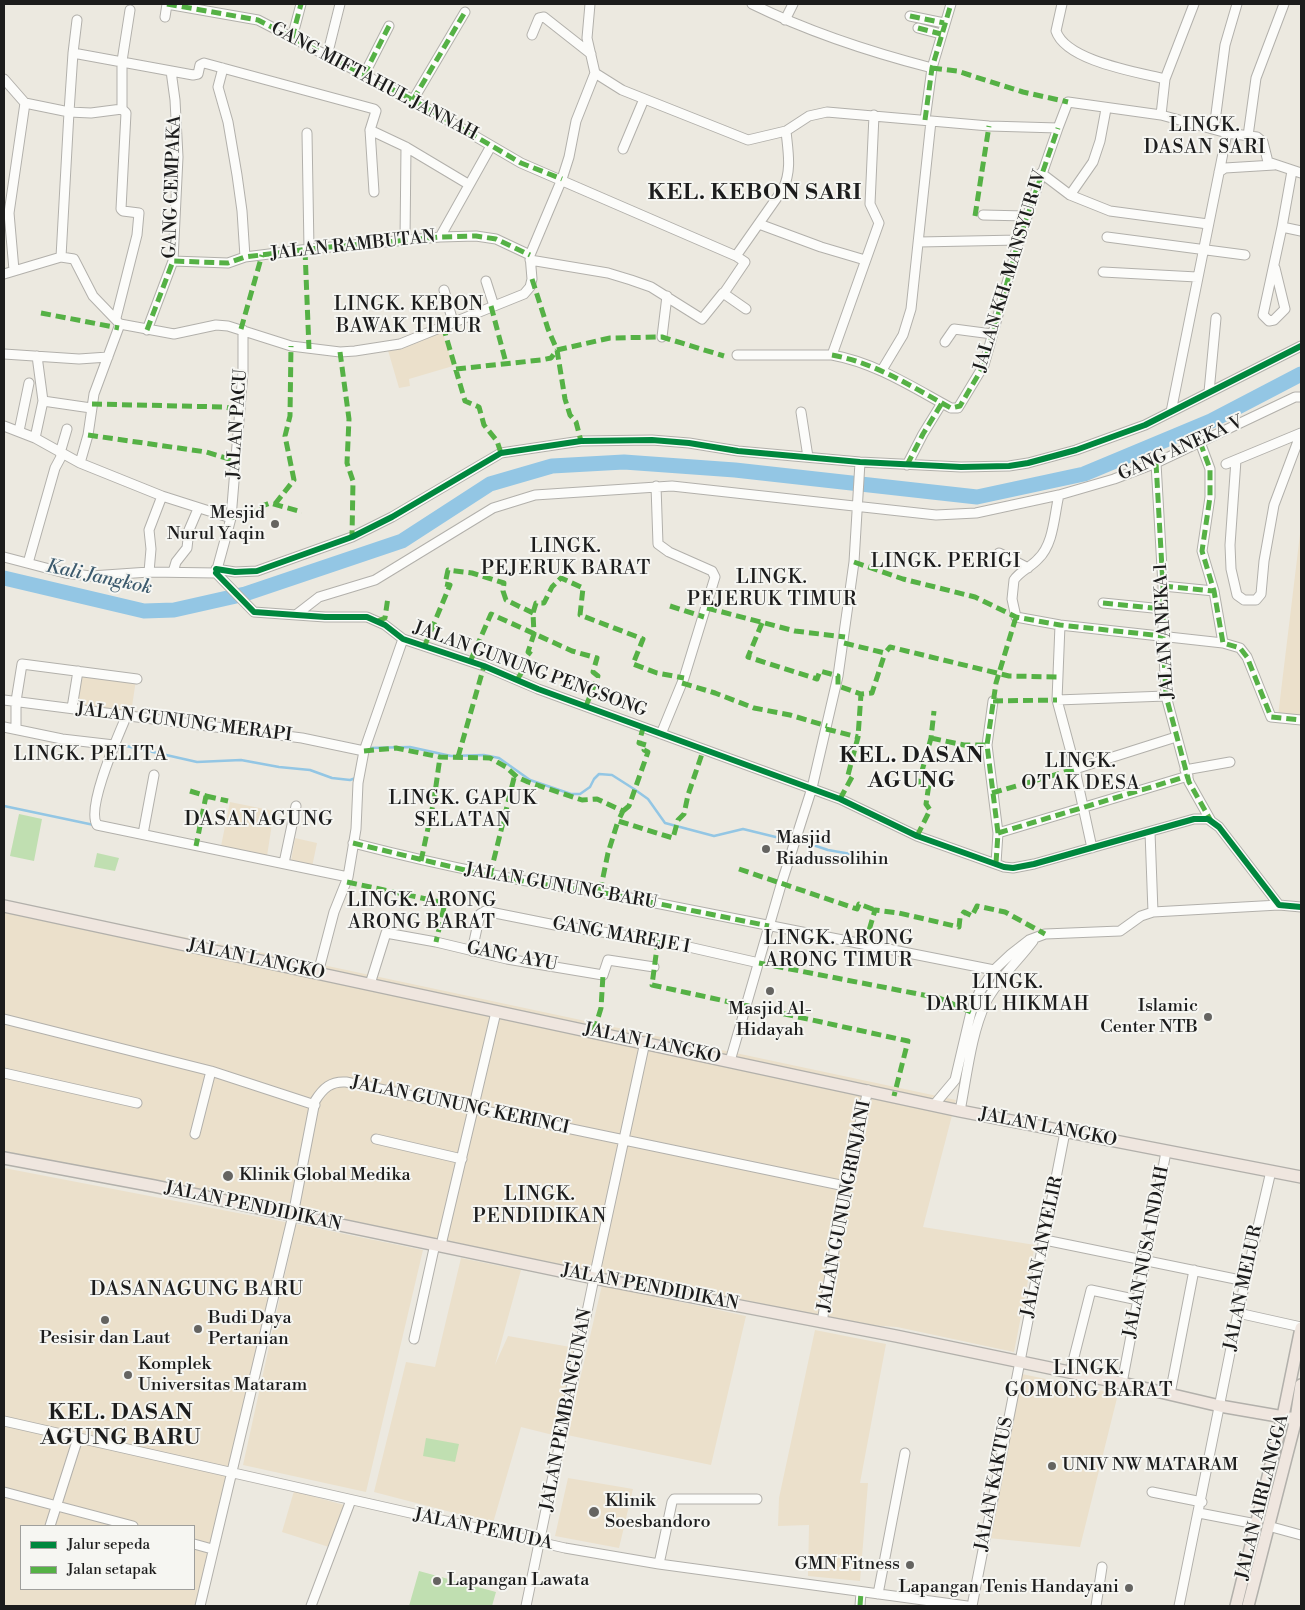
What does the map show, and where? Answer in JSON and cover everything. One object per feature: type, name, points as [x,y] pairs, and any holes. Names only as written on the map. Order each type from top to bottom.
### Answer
[{"type":"main road","name":"JALAN LANGKO","points":[[4,906],[934,1105],[1301,1177]]},
{"type":"main road","name":"JALAN PENDIDIKAN","points":[[4,1158],[293,1215],[594,1278],[891,1335],[1122,1383],[1220,1406],[1299,1419]]},
{"type":"main road","name":"JALAN AIRLANGGA","points":[[1236,1606],[1283,1416],[1301,1328]]},
{"type":"main road","name":"JALAN AIRLANGGA","points":[[1248,1606],[1268,1526],[1299,1419],[1301,1385]]},
{"type":"street","points":[[165,17],[167,4]]},
{"type":"street","name":"GANG MIFTAHUL JANNAH","points":[[167,4],[252,18],[413,100],[521,163],[562,179],[736,256]]},
{"type":"street","points":[[292,38],[301,4]]},
{"type":"street","points":[[327,56],[340,4]]},
{"type":"street","points":[[4,274],[61,256],[74,259],[93,296],[118,322],[148,330],[179,334],[216,325],[243,330],[291,346],[340,352],[400,344],[519,296],[529,289],[532,279],[530,258],[562,179],[576,121],[595,73],[587,38],[590,4]]},
{"type":"street","points":[[752,4],[785,20],[840,40],[932,68]]},
{"type":"street","points":[[785,20],[793,4]]},
{"type":"street","points":[[882,370],[908,324],[919,242],[932,68],[951,4]]},
{"type":"street","points":[[1062,4],[1056,31],[1067,46],[1093,60],[1165,80]]},
{"type":"street","points":[[1161,115],[1165,80],[1194,4]]},
{"type":"street","points":[[1214,129],[1226,45],[1237,4]]},
{"type":"street","points":[[1248,136],[1256,78],[1284,4]]},
{"type":"street","points":[[80,463],[88,435],[91,408],[97,385],[118,322],[137,235],[139,213],[123,211],[121,209],[126,113],[122,110],[122,61],[130,10]]},
{"type":"street","points":[[413,100],[465,12]]},
{"type":"street","points":[[910,16],[944,23]]},
{"type":"street","points":[[532,35],[539,18],[544,17],[591,54]]},
{"type":"street","points":[[61,256],[73,53],[77,20]]},
{"type":"street","points":[[364,75],[388,26]]},
{"type":"street","points":[[918,28],[941,34]]},
{"type":"street","points":[[73,53],[193,75],[198,74],[201,64],[223,68],[374,109],[376,111],[370,130],[374,192]]},
{"type":"street","points":[[223,68],[218,86],[228,122],[237,175],[242,211],[244,257]]},
{"type":"street","name":"GANG CEMPAKA","points":[[148,330],[173,261],[178,157],[175,100],[171,70]]},
{"type":"street","points":[[595,73],[622,90],[748,140],[786,131],[809,116],[821,113],[874,115],[989,126],[1058,128]]},
{"type":"street","points":[[4,78],[25,103],[69,112],[91,113],[122,110]]},
{"type":"street","points":[[623,149],[644,99]]},
{"type":"street","name":"JALAN KH. MANSYUR IV","points":[[942,403],[955,409],[960,406],[980,373],[1018,240],[1068,102],[1106,109]]},
{"type":"street","points":[[14,270],[9,213],[25,103]]},
{"type":"street","points":[[1070,195],[1093,162],[1100,141],[1106,109],[1161,115],[1261,140],[1267,160],[1274,165],[1297,172],[1282,227],[1275,268],[1263,315],[1266,320],[1274,320],[1285,309],[1275,268]]},
{"type":"street","points":[[832,355],[878,223],[870,204],[874,115]]},
{"type":"street","points":[[370,130],[406,147],[468,184]]},
{"type":"street","points":[[746,309],[724,293],[744,262],[736,256],[788,179],[790,171],[786,131]]},
{"type":"street","points":[[307,133],[309,249]]},
{"type":"street","points":[[1171,412],[1227,133]]},
{"type":"street","points":[[440,237],[491,146]]},
{"type":"street","points":[[405,240],[406,147]]},
{"type":"street","points":[[1219,172],[1225,168],[1274,165]]},
{"type":"street","points":[[1041,173],[1070,195],[1110,211],[1208,224]]},
{"type":"street","points":[[983,216],[1026,216]]},
{"type":"street","points":[[759,224],[821,248],[865,260]]},
{"type":"street","points":[[1282,227],[1301,231]]},
{"type":"street","name":"JALAN RAMBUTAN","points":[[173,261],[228,263],[244,257],[309,249],[440,237],[487,236],[530,258],[608,273],[651,287],[704,319],[724,293]]},
{"type":"street","points":[[1107,237],[1245,254]]},
{"type":"street","points":[[919,242],[1018,240]]},
{"type":"street","points":[[1103,272],[1198,277]]},
{"type":"street","points":[[486,281],[494,306]]},
{"type":"street","points":[[444,290],[453,322]]},
{"type":"street","points":[[662,337],[667,296]]},
{"type":"street","points":[[1209,392],[1216,318]]},
{"type":"street","points":[[945,342],[954,329],[992,334]]},
{"type":"street","name":"JALAN PACU","points":[[217,573],[231,518],[242,372],[243,330]]},
{"type":"street","points":[[4,557],[85,576],[149,572],[217,573],[257,571],[352,536],[392,517],[509,450],[581,441],[638,439],[674,441],[738,451],[907,465],[961,467],[1028,463],[1094,444],[1145,425],[1301,346]]},
{"type":"street","points":[[4,354],[79,359],[108,356]]},
{"type":"street","points":[[737,355],[832,355],[857,360],[882,370],[942,403],[907,465]]},
{"type":"street","points":[[35,438],[43,401],[37,356]]},
{"type":"street","points":[[19,431],[29,383]]},
{"type":"street","name":"GANG ANEKA V","points":[[297,614],[319,597],[375,580],[492,508],[513,500],[535,495],[656,486],[688,487],[956,515],[1059,495],[1114,479],[1156,463],[1295,397],[1301,397]]},
{"type":"street","points":[[43,401],[91,408]]},
{"type":"street","points":[[801,412],[808,457]]},
{"type":"street","points":[[4,426],[35,438],[80,463],[162,496],[231,518]]},
{"type":"street","points":[[28,564],[67,429]]},
{"type":"street","points":[[1226,464],[1301,433]]},
{"type":"street","points":[[1236,460],[1230,534],[1231,569],[1239,598],[1256,600],[1261,596],[1273,510],[1301,433]]},
{"type":"street","points":[[1200,442],[1210,469],[1210,498],[1202,551],[1214,591],[1223,643]]},
{"type":"street","points":[[730,1061],[812,788],[845,637],[854,562],[860,462]]},
{"type":"street","name":"JALAN ANEKA 1","points":[[1156,463],[1163,586],[1162,636],[1166,696],[1176,737],[1187,773],[1211,821],[1219,828],[1279,905]]},
{"type":"street","points":[[656,486],[658,544],[669,552],[712,571],[715,577],[684,678],[660,734]]},
{"type":"street","points":[[1059,495],[1048,545],[1042,556],[1016,576],[1012,586],[1012,599],[1016,617],[1060,625],[1223,643],[1240,648],[1247,656],[1271,717],[1301,720]]},
{"type":"street","points":[[149,572],[150,530],[162,496]]},
{"type":"street","points":[[173,572],[176,562],[187,548],[189,530],[198,509]]},
{"type":"street","points":[[999,554],[1028,568]]},
{"type":"street","name":"JALAN GUNUNG PENGSONG","points":[[217,573],[254,612],[325,617],[367,617],[386,625],[403,639],[484,666],[538,689],[812,788],[869,812],[922,838],[1004,867],[1022,867],[1194,819],[1211,821]]},
{"type":"street","points":[[1163,586],[1214,591]]},
{"type":"street","points":[[1103,603],[1163,609]]},
{"type":"street","points":[[1060,625],[1057,700],[1084,807],[1092,848]]},
{"type":"street","points":[[318,973],[334,912],[348,877],[354,843],[358,783],[364,750],[403,639]]},
{"type":"street","points":[[16,729],[16,701],[22,664],[137,679]]},
{"type":"street","points":[[72,708],[78,670]]},
{"type":"street","points":[[1057,700],[1166,696]]},
{"type":"street","name":"JALAN GUNUNG MERAPI","points":[[4,700],[302,738],[364,750]]},
{"type":"street","points":[[993,701],[987,745],[998,834],[996,863]]},
{"type":"street","points":[[126,717],[113,747],[100,789],[95,822],[99,825],[348,877]]},
{"type":"street","points":[[4,727],[113,747]]},
{"type":"street","points":[[1075,769],[1176,737]]},
{"type":"street","points":[[998,834],[1187,773],[1230,762]]},
{"type":"street","points":[[143,834],[154,775]]},
{"type":"street","points":[[284,863],[296,806]]},
{"type":"street","points":[[1150,832],[1153,912]]},
{"type":"street","name":"JALAN GUNUNG BARU","points":[[354,843],[477,873],[600,892],[994,970]]},
{"type":"street","points":[[934,1105],[955,1080],[971,1012],[979,993],[994,970],[1020,946],[1037,937],[1055,933],[1120,931],[1136,919],[1153,912],[1279,905],[1301,907]]},
{"type":"street","name":"GANG MAREJE I","points":[[472,950],[482,911],[560,926],[658,940],[759,963]]},
{"type":"street","name":"GANG AYU","points":[[370,984],[386,933],[603,975],[608,960],[654,967]]},
{"type":"street","points":[[960,1110],[976,1031],[987,1000],[1005,974],[1037,937]]},
{"type":"street","points":[[414,1339],[462,1159],[496,1012]]},
{"type":"street","points":[[4,1019],[211,1071],[314,1105],[293,1215],[212,1549],[200,1606]]},
{"type":"street","name":"JALAN PEMBANGUNAN","points":[[526,1606],[645,1042]]},
{"type":"street","points":[[195,1134],[211,1071]]},
{"type":"street","points":[[4,1073],[137,1103]]},
{"type":"street","name":"JALAN GUNUNG KERINCI","points":[[314,1105],[325,1087],[343,1081],[845,1186]]},
{"type":"street","name":"JALAN GUNUNGRINJANI","points":[[822,1322],[845,1186],[868,1090]]},
{"type":"street","name":"JALAN ANYELIR","points":[[1019,1362],[1045,1240],[1065,1132]]},
{"type":"street","points":[[376,1139],[462,1159]]},
{"type":"street","name":"JALAN NUSA INDAH","points":[[1122,1383],[1166,1152]]},
{"type":"street","name":"JALAN MELUR","points":[[1180,1606],[1238,1312],[1271,1171]]},
{"type":"street","points":[[1045,1240],[1245,1281]]},
{"type":"street","points":[[1170,1394],[1194,1270]]},
{"type":"street","points":[[1070,1373],[1090,1290],[1138,1300]]},
{"type":"street","points":[[1238,1312],[1301,1328]]},
{"type":"street","name":"JALAN KAKTUS","points":[[972,1606],[1019,1362]]},
{"type":"street","name":"JALAN PEMUDA","points":[[4,1421],[541,1542],[659,1564],[967,1606]]},
{"type":"street","points":[[50,1525],[78,1438]]},
{"type":"street","points":[[878,1594],[905,1453]]},
{"type":"street","points":[[4,1492],[128,1525]]},
{"type":"street","points":[[1152,1492],[1202,1502]]},
{"type":"street","points":[[659,1564],[674,1499],[757,1499]]},
{"type":"street","points":[[311,1606],[350,1500]]},
{"type":"street","points":[[1199,1513],[1256,1524]]},
{"type":"street","points":[[1268,1526],[1301,1535]]},
{"type":"street","points":[[195,1544],[212,1549]]},
{"type":"street","points":[[1096,1606],[1102,1568]]},
{"type":"street","points":[[860,1606],[861,1592]]},
{"type":"shaded area","points":[[441,327],[453,366],[409,379],[410,386],[399,388],[387,347]]},
{"type":"shaded area","points":[[1301,526],[1301,717],[1278,716]]},
{"type":"shaded area","points":[[81,672],[136,680],[131,713],[76,705]]},
{"type":"shaded area","points":[[230,802],[274,811],[267,856],[221,846]]},
{"type":"shaded area","points":[[295,838],[317,843],[312,867],[291,861]]},
{"type":"shaded area","points":[[4,901],[323,965],[956,1100],[923,1227],[1035,1245],[1014,1352],[897,1327],[826,1322],[4,1155]]},
{"type":"shaded area","name":"Komplek Universitas Mataram","points":[[4,1168],[290,1223],[196,1606],[4,1606]]},
{"type":"shaded area","points":[[296,1224],[423,1250],[366,1492],[243,1465]]},
{"type":"shaded area","points":[[461,1258],[521,1270],[495,1365],[508,1336],[576,1348],[557,1436],[521,1427],[493,1523],[374,1492],[406,1362],[435,1367]]},
{"type":"shaded area","points":[[602,1285],[746,1316],[711,1465],[567,1435]]},
{"type":"shaded area","points":[[815,1330],[886,1344],[860,1483],[868,1483],[860,1581],[808,1576],[809,1525],[778,1526],[779,1498]]},
{"type":"shaded area","name":"UNIV NW MATARAM","points":[[1022,1374],[1118,1394],[1080,1547],[988,1538]]},
{"type":"shaded area","name":"Klinik Soesbandoro","points":[[568,1478],[633,1489],[619,1548],[555,1536]]},
{"type":"shaded area","points":[[294,1491],[344,1505],[329,1547],[282,1532]]},
{"type":"green space","points":[[19,814],[42,819],[34,861],[10,856]]},
{"type":"green space","points":[[97,853],[119,858],[115,871],[94,867]]},
{"type":"green space","points":[[426,1438],[459,1444],[455,1462],[423,1456]]},
{"type":"green space","name":"Lapangan Lawata","points":[[419,1571],[496,1592],[492,1606],[409,1606]]},
{"type":"waterway","name":"Kali Jangkok","points":[[4,578],[144,611],[174,610],[245,594],[402,541],[490,484],[552,466],[624,462],[735,470],[977,497],[1084,474],[1211,421],[1301,374]]},
{"type":"waterway","points":[[117,746],[122,745],[197,762],[241,760],[310,770],[332,778],[350,780],[356,778]]},
{"type":"waterway","points":[[368,748],[410,747],[451,756],[484,755],[499,758],[530,780],[571,794],[580,794],[590,787],[599,774],[612,775],[648,799],[665,823],[714,836],[743,829],[792,841]]},
{"type":"waterway","points":[[4,806],[94,825]]},
{"type":"waterway","points":[[798,840],[828,850],[879,859]]},
{"type":"marked path","points":[[167,4],[258,20],[413,100],[521,163],[562,179]]},
{"type":"marked path","points":[[292,38],[301,4]]},
{"type":"marked path","points":[[925,120],[932,68],[951,4]]},
{"type":"marked path","points":[[413,100],[465,12]]},
{"type":"marked path","points":[[910,16],[944,23]]},
{"type":"marked path","points":[[364,75],[389,26]]},
{"type":"marked path","points":[[918,28],[941,34]]},
{"type":"marked path","points":[[932,68],[957,71],[1023,92],[1068,102]]},
{"type":"marked path","points":[[975,216],[989,126]]},
{"type":"marked path","points":[[832,355],[879,370],[951,408],[960,406],[984,365],[1019,240],[1058,128]]},
{"type":"marked path","points":[[147,330],[173,261],[228,263],[245,257],[309,249],[440,237],[476,236],[496,239],[530,255]]},
{"type":"marked path","points":[[305,250],[309,349]]},
{"type":"marked path","points":[[241,329],[262,255]]},
{"type":"marked path","points":[[532,279],[548,329],[557,350],[565,399],[570,415],[576,422],[581,441]]},
{"type":"marked path","points":[[491,306],[506,363]]},
{"type":"marked path","points":[[41,313],[119,328]]},
{"type":"marked path","points":[[443,326],[465,401],[479,407],[484,425],[497,441],[501,453]]},
{"type":"marked path","points":[[557,350],[610,338],[662,337],[724,356]]},
{"type":"marked path","points":[[275,504],[294,480],[285,436],[290,416],[291,346]]},
{"type":"marked path","points":[[456,369],[541,360],[551,358],[557,350]]},
{"type":"marked path","points":[[340,352],[349,419],[347,463],[353,481],[352,537]]},
{"type":"marked path","points":[[907,465],[942,403]]},
{"type":"marked path","points":[[92,404],[224,407],[240,410]]},
{"type":"marked path","points":[[88,435],[206,452],[236,461]]},
{"type":"marked path","points":[[1200,442],[1210,469],[1210,497],[1202,551],[1214,591],[1223,643],[1240,648],[1247,657],[1271,717],[1301,720]]},
{"type":"marked path","points":[[1156,463],[1163,586],[1166,696],[1189,782],[1211,821]]},
{"type":"marked path","points":[[231,518],[270,503],[302,512]]},
{"type":"marked path","points":[[854,562],[903,579],[975,597],[1016,617],[1060,625],[1163,636]]},
{"type":"marked path","points":[[425,645],[450,585],[445,584],[448,570],[472,573],[504,583],[503,591],[506,600],[533,613]]},
{"type":"marked path","points":[[517,680],[532,655],[528,652],[534,634],[533,613],[536,603],[544,603],[552,587],[561,578],[583,588],[580,615],[643,639],[633,664],[657,673],[684,678]]},
{"type":"marked path","points":[[1163,586],[1214,591]]},
{"type":"marked path","points":[[378,621],[385,618],[388,597]]},
{"type":"marked path","points":[[1103,603],[1163,609]]},
{"type":"marked path","points":[[670,606],[704,617]]},
{"type":"marked path","points":[[707,608],[795,631],[845,637]]},
{"type":"marked path","points":[[470,662],[491,614],[572,651],[597,658],[593,672],[598,676],[586,706]]},
{"type":"marked path","points":[[996,863],[998,833],[987,745],[996,683],[1016,617]]},
{"type":"marked path","points":[[762,623],[748,657],[817,679],[820,671],[838,676],[838,686],[861,694]]},
{"type":"marked path","points":[[844,643],[885,653],[890,647],[1009,676],[1057,677]]},
{"type":"marked path","points":[[840,799],[852,777],[848,775],[858,737],[861,694],[872,693],[885,653]]},
{"type":"marked path","points":[[458,757],[484,666]]},
{"type":"marked path","points":[[682,683],[754,708],[790,715],[827,726]]},
{"type":"marked path","points":[[993,701],[1057,700]]},
{"type":"marked path","points":[[917,836],[930,810],[926,804],[929,784],[919,782],[931,738],[934,711]]},
{"type":"marked path","points":[[623,811],[629,806],[648,752],[644,750],[646,745],[639,743],[643,728]]},
{"type":"marked path","points":[[826,729],[858,737]]},
{"type":"marked path","points":[[931,738],[964,745],[987,745]]},
{"type":"marked path","points":[[364,751],[396,748],[440,757],[490,758],[506,767],[517,777],[528,782],[582,800],[597,799],[623,811],[618,821],[673,838],[678,820],[684,814],[688,795],[704,748]]},
{"type":"marked path","points":[[421,861],[434,800],[440,757]]},
{"type":"marked path","points":[[992,793],[1075,769]]},
{"type":"marked path","points":[[490,875],[515,774]]},
{"type":"marked path","points":[[998,833],[1188,776]]},
{"type":"marked path","points":[[190,791],[206,796],[196,846]]},
{"type":"marked path","points":[[206,796],[228,801]]},
{"type":"marked path","points":[[600,892],[608,853],[618,821]]},
{"type":"marked path","points":[[353,843],[477,873],[600,892],[769,926]]},
{"type":"marked path","points":[[739,869],[857,909],[859,904],[875,910]]},
{"type":"marked path","points":[[347,882],[445,903],[436,942]]},
{"type":"marked path","points":[[865,944],[875,910],[899,913],[959,927],[960,918],[964,912],[972,916],[977,906],[1005,912],[1045,934]]},
{"type":"marked path","points":[[658,940],[652,985],[908,1041],[894,1096]]},
{"type":"marked path","points":[[759,963],[939,998],[971,1012]]},
{"type":"marked path","points":[[594,1031],[601,1008],[603,975]]},
{"type":"marked path","points":[[860,1606],[861,1592]]},
{"type":"cycle path","points":[[216,569],[235,572],[257,571],[352,537],[392,517],[501,453],[581,441],[652,440],[689,443],[738,451],[860,462],[961,467],[1009,466],[1028,463],[1076,450],[1145,425],[1301,346]]},
{"type":"cycle path","points":[[216,573],[254,612],[325,617],[367,617],[385,625],[403,639],[484,666],[538,689],[840,799],[917,836],[1004,867],[1013,868],[1034,864],[1194,819],[1208,819],[1219,827],[1279,905],[1301,907]]},
{"type":"place","name":"Mesjid Nurul Yaqin","points":[[275,524]]},
{"type":"place","name":"Masjid Riadussolihin","points":[[766,849]]},
{"type":"place","name":"Masjid Al- Hidayah","points":[[770,991]]},
{"type":"place","name":"Islamic Center NTB","points":[[1208,1017]]},
{"type":"place","name":"Klinik Global Medika","points":[[228,1176]]},
{"type":"place","name":"Pesisir dan Laut","points":[[105,1320]]},
{"type":"place","name":"Budi Daya Pertanian","points":[[198,1329]]},
{"type":"place","name":"Komplek Universitas Mataram","points":[[128,1375]]},
{"type":"place","name":"UNIV NW MATARAM","points":[[1052,1466]]},
{"type":"place","name":"Klinik Soesbandoro","points":[[594,1512]]},
{"type":"place","name":"GMN Fitness","points":[[910,1565]]},
{"type":"place","name":"Lapangan Lawata","points":[[437,1581]]},
{"type":"place","name":"Lapangan Tenis Handayani","points":[[1129,1588]]},
{"type":"district","name":"LINGK. DASAN SARI","points":[[1205,137]]},
{"type":"district","name":"KEL. KEBON SARI","points":[[755,194]]},
{"type":"district","name":"LINGK. KEBON BAWAK TIMUR","points":[[409,316]]},
{"type":"district","name":"LINGK. PEJERUK BARAT","points":[[566,558]]},
{"type":"district","name":"LINGK. PERIGI","points":[[946,562]]},
{"type":"district","name":"LINGK. PEJERUK TIMUR","points":[[772,589]]},
{"type":"district","name":"LINGK. PELITA","points":[[91,755]]},
{"type":"district","name":"KEL. DASAN AGUNG","points":[[912,770]]},
{"type":"district","name":"LINGK. OTAK DESA","points":[[1081,773]]},
{"type":"district","name":"LINGK. GAPUK SELATAN","points":[[463,810]]},
{"type":"district","name":"DASANAGUNG","points":[[259,820]]},
{"type":"district","name":"LINGK. ARONG ARONG BARAT","points":[[422,912]]},
{"type":"district","name":"LINGK. ARONG ARONG TIMUR","points":[[839,950]]},
{"type":"district","name":"LINGK. DARUL HIKMAH","points":[[1008,994]]},
{"type":"district","name":"LINGK. PENDIDIKAN","points":[[540,1206]]},
{"type":"district","name":"DASANAGUNG BARU","points":[[197,1290]]},
{"type":"district","name":"LINGK. GOMONG BARAT","points":[[1089,1380]]},
{"type":"district","name":"KEL. DASAN AGUNG BARU","points":[[121,1426]]}]
